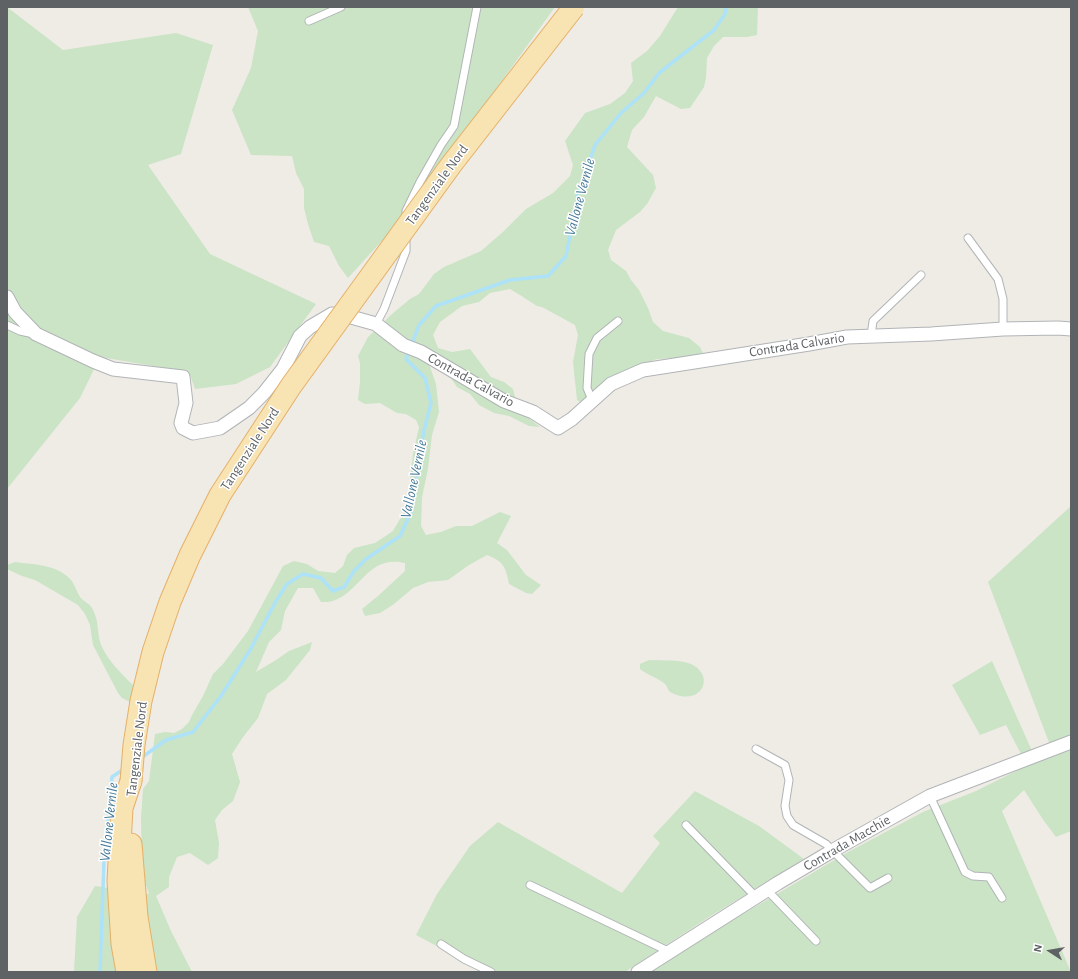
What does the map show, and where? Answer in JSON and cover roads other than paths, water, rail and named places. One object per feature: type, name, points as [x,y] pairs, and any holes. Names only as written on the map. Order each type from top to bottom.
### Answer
[{"type":"main road","name":"Tangenziale Nord","points":[[146,972],[137,917],[130,819],[134,744],[153,652],[170,602],[190,555],[220,495],[291,386],[446,171],[574,7]]},
{"type":"main road","points":[[126,972],[122,944],[118,881],[122,808],[131,781]]},
{"type":"main road","points":[[133,876],[161,972]]},
{"type":"street","name":"Contrada Calvario","points":[[7,297],[14,312],[36,334],[93,361],[113,369],[183,377],[186,403],[181,423],[183,428],[193,433],[220,428],[249,408],[264,393],[283,369],[300,336],[310,327],[332,314],[351,317],[376,324],[403,345],[421,352],[504,401],[534,412],[558,428],[572,419],[611,384],[643,370],[847,337],[931,334],[1004,329],[1071,329]]},
{"type":"street","name":"Contrada Macchie","points":[[638,972],[767,890],[832,851],[930,796],[1071,742]]},
{"type":"lane","points":[[309,21],[341,7]]},
{"type":"lane","points":[[376,324],[384,309],[406,251],[406,211],[431,163],[454,126],[477,7]]},
{"type":"lane","points":[[968,238],[998,279],[1003,299],[1004,329]]},
{"type":"lane","points":[[872,336],[873,321],[921,275]]},
{"type":"lane","points":[[592,400],[587,388],[590,354],[597,338],[618,321]]},
{"type":"lane","points":[[7,325],[20,331],[36,334]]},
{"type":"lane","points":[[756,749],[785,765],[789,780],[784,806],[787,816],[793,825],[826,844],[870,888],[888,878]]},
{"type":"lane","points":[[930,796],[965,872],[973,876],[989,877],[1002,898]]},
{"type":"lane","points":[[686,825],[756,897]]},
{"type":"lane","points":[[530,885],[670,952]]},
{"type":"lane","points":[[767,890],[816,940]]},
{"type":"lane","points":[[441,944],[464,959],[491,972]]},
{"type":"waterway","name":"Vallone Vernile","points":[[141,758],[166,740],[193,732],[221,696],[250,650],[276,601],[287,584],[303,574],[321,578],[333,591],[344,587],[354,571],[366,559],[400,536],[411,512],[424,430],[431,403],[425,378],[406,359],[419,325],[436,306],[510,280],[548,276],[566,256],[578,195],[595,145],[621,113],[644,93],[659,73],[714,30],[725,14],[726,7]]},
{"type":"waterway","name":"Vallone Vernile","points":[[100,972],[104,860],[112,777],[124,769]]}]
